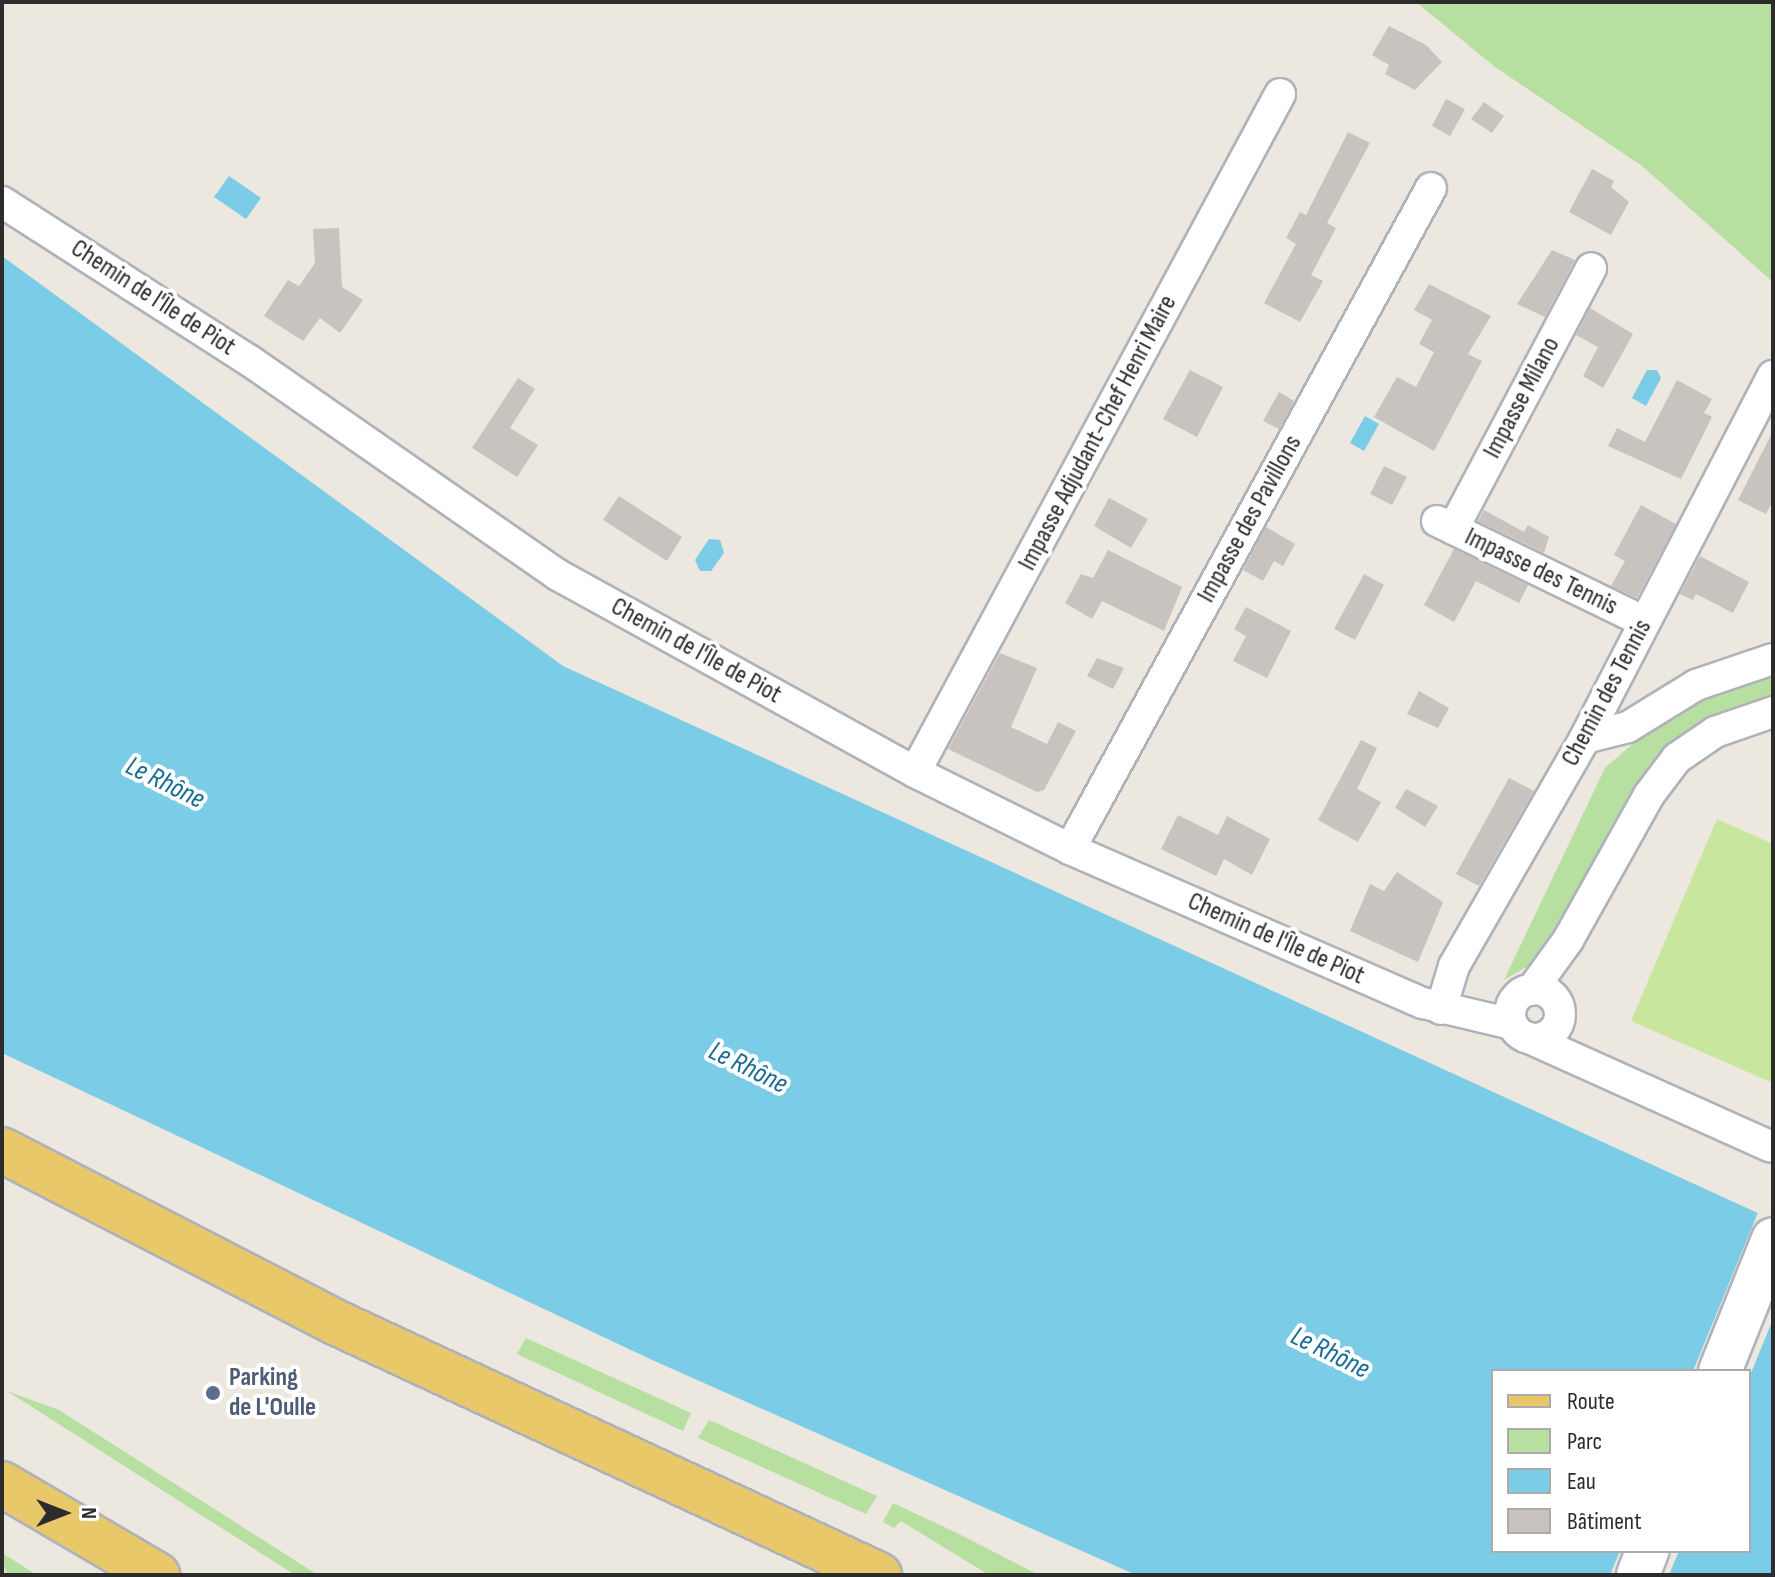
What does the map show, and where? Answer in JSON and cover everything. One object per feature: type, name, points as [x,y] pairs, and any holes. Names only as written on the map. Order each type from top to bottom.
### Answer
[{"type":"main road","points":[[2,1150],[335,1322],[879,1575]]},
{"type":"main road","points":[[2,1157],[51,1175]]},
{"type":"main road","points":[[1721,1369],[1773,1239]]},
{"type":"main road","points":[[2,1472],[45,1506]]},
{"type":"main road","points":[[2,1484],[45,1506],[157,1575]]},
{"type":"main road","points":[[1638,1575],[1646,1553]]},
{"type":"street","name":"Impasse Adjudant-Chef Henri Maire","points":[[915,772],[1280,94]]},
{"type":"street","name":"Impasse des Pavillons","points":[[1070,849],[1431,188]]},
{"type":"street","name":"Chemin de l'Île de Piot","points":[[2,202],[250,361],[558,575],[915,772],[1070,849],[1441,1009],[1535,1012],[1627,1086],[1771,1147]]},
{"type":"street","name":"Impasse Milano","points":[[1445,525],[1591,268]]},
{"type":"street","name":"Chemin des Tennis","points":[[1441,1009],[1454,966],[1585,738],[1773,376]]},
{"type":"street","name":"Impasse des Tennis","points":[[1445,525],[1645,622]]},
{"type":"street","points":[[1585,738],[1628,727],[1696,685],[1773,659]]},
{"type":"street","points":[[1535,1012],[1568,940],[1626,833],[1677,758],[1715,732],[1773,712]]},
{"type":"green space","points":[[1416,2],[1773,2],[1773,282],[1642,166],[1495,67]]},
{"type":"green space","points":[[1773,664],[1773,696],[1704,720],[1652,764],[1544,957],[1504,980],[1605,768],[1680,703]]},
{"type":"green space","points":[[1717,819],[1773,844],[1773,1083],[1631,1021]]},
{"type":"green space","points":[[526,1338],[691,1413],[683,1431],[517,1354]]},
{"type":"green space","points":[[7,1391],[59,1410],[318,1575],[295,1575]]},
{"type":"green space","points":[[709,1420],[877,1496],[866,1514],[698,1438]]},
{"type":"green space","points":[[893,1503],[1039,1575],[989,1575],[901,1521],[894,1528],[883,1522]]},
{"type":"green space","points":[[2,1553],[37,1575],[6,1575]]},
{"type":"water","points":[[229,176],[261,198],[246,219],[214,197]]},
{"type":"water","name":"Le Rhône","points":[[2,256],[563,666],[1773,1220],[1773,1575],[1136,1575],[650,1359],[2,1053]]},
{"type":"water","points":[[1647,370],[1657,370],[1661,378],[1646,406],[1632,398]]},
{"type":"water","points":[[1365,416],[1379,424],[1364,451],[1350,443]]},
{"type":"water","points":[[709,539],[720,540],[724,553],[711,571],[700,571],[695,560]]},
{"type":"pier","points":[[1759,1210],[1773,1216],[1773,1319],[1751,1373],[1751,1369],[1694,1369]]},
{"type":"pier","points":[[1619,1553],[1678,1553],[1669,1575],[1610,1575]]},
{"type":"building","points":[[1389,26],[1426,45],[1442,62],[1415,90],[1385,74],[1389,65],[1372,55]]},
{"type":"building","points":[[1446,99],[1465,109],[1450,136],[1432,126]]},
{"type":"building","points":[[1484,102],[1504,116],[1492,133],[1471,119]]},
{"type":"building","points":[[1348,132],[1370,143],[1327,223],[1336,228],[1311,275],[1323,281],[1300,322],[1264,303],[1296,244],[1286,238],[1300,212],[1306,215]]},
{"type":"building","points":[[1592,169],[1614,181],[1611,187],[1629,202],[1611,235],[1569,212]]},
{"type":"building","points":[[339,228],[342,287],[363,300],[340,333],[320,318],[303,341],[264,316],[288,280],[299,286],[315,263],[313,229]]},
{"type":"building","points":[[1552,250],[1575,260],[1545,317],[1517,304]]},
{"type":"building","points":[[1429,284],[1491,316],[1468,354],[1482,361],[1434,451],[1374,417],[1397,377],[1416,387],[1434,352],[1419,344],[1432,320],[1414,310]]},
{"type":"building","points":[[1590,308],[1633,334],[1603,388],[1583,376],[1598,347],[1576,335]]},
{"type":"building","points":[[1190,370],[1223,387],[1197,437],[1163,419]]},
{"type":"building","points":[[518,378],[535,389],[510,428],[538,445],[517,477],[472,448]]},
{"type":"building","points":[[1677,380],[1712,399],[1704,413],[1712,417],[1681,479],[1608,446],[1617,428],[1645,442]]},
{"type":"building","points":[[1279,392],[1294,401],[1279,429],[1263,421]]},
{"type":"building","points":[[1773,431],[1773,501],[1766,514],[1738,500]]},
{"type":"building","points":[[1384,466],[1407,477],[1392,505],[1370,494]]},
{"type":"building","points":[[619,496],[682,537],[667,561],[603,520]]},
{"type":"building","points":[[1109,498],[1148,519],[1131,548],[1094,526]]},
{"type":"building","points":[[1641,505],[1676,524],[1637,598],[1611,586],[1625,561],[1614,555]]},
{"type":"building","points":[[1484,510],[1524,532],[1528,525],[1549,537],[1544,553],[1478,521]]},
{"type":"building","points":[[1266,527],[1295,544],[1283,566],[1274,561],[1263,581],[1243,570]]},
{"type":"building","points":[[1454,549],[1528,585],[1519,603],[1476,581],[1454,622],[1424,605]]},
{"type":"building","points":[[1108,550],[1182,587],[1164,631],[1102,601],[1092,619],[1065,603],[1081,574],[1093,578]]},
{"type":"building","points":[[1700,556],[1749,582],[1733,613],[1696,594],[1693,600],[1680,594]]},
{"type":"building","points":[[1364,574],[1384,585],[1355,640],[1334,629]]},
{"type":"building","points":[[1246,607],[1291,631],[1267,678],[1233,661],[1246,636],[1234,629]]},
{"type":"building","points":[[1000,653],[1037,668],[1011,727],[1047,744],[1058,722],[1076,731],[1044,790],[1037,792],[948,749]]},
{"type":"building","points":[[1097,658],[1124,668],[1113,689],[1087,676]]},
{"type":"building","points":[[1419,691],[1449,708],[1438,728],[1407,714]]},
{"type":"building","points":[[1361,740],[1377,748],[1357,789],[1381,802],[1358,842],[1318,820]]},
{"type":"building","points":[[1509,778],[1534,791],[1479,886],[1456,874]]},
{"type":"building","points":[[1406,789],[1438,806],[1425,827],[1395,808]]},
{"type":"building","points":[[1178,815],[1218,835],[1227,816],[1270,839],[1252,875],[1224,859],[1216,876],[1161,849]]},
{"type":"building","points":[[1397,872],[1443,902],[1418,962],[1350,931],[1370,884],[1384,891]]},
{"type":"place","name":"Parking de L'Oulle","points":[[213,1393]]}]
